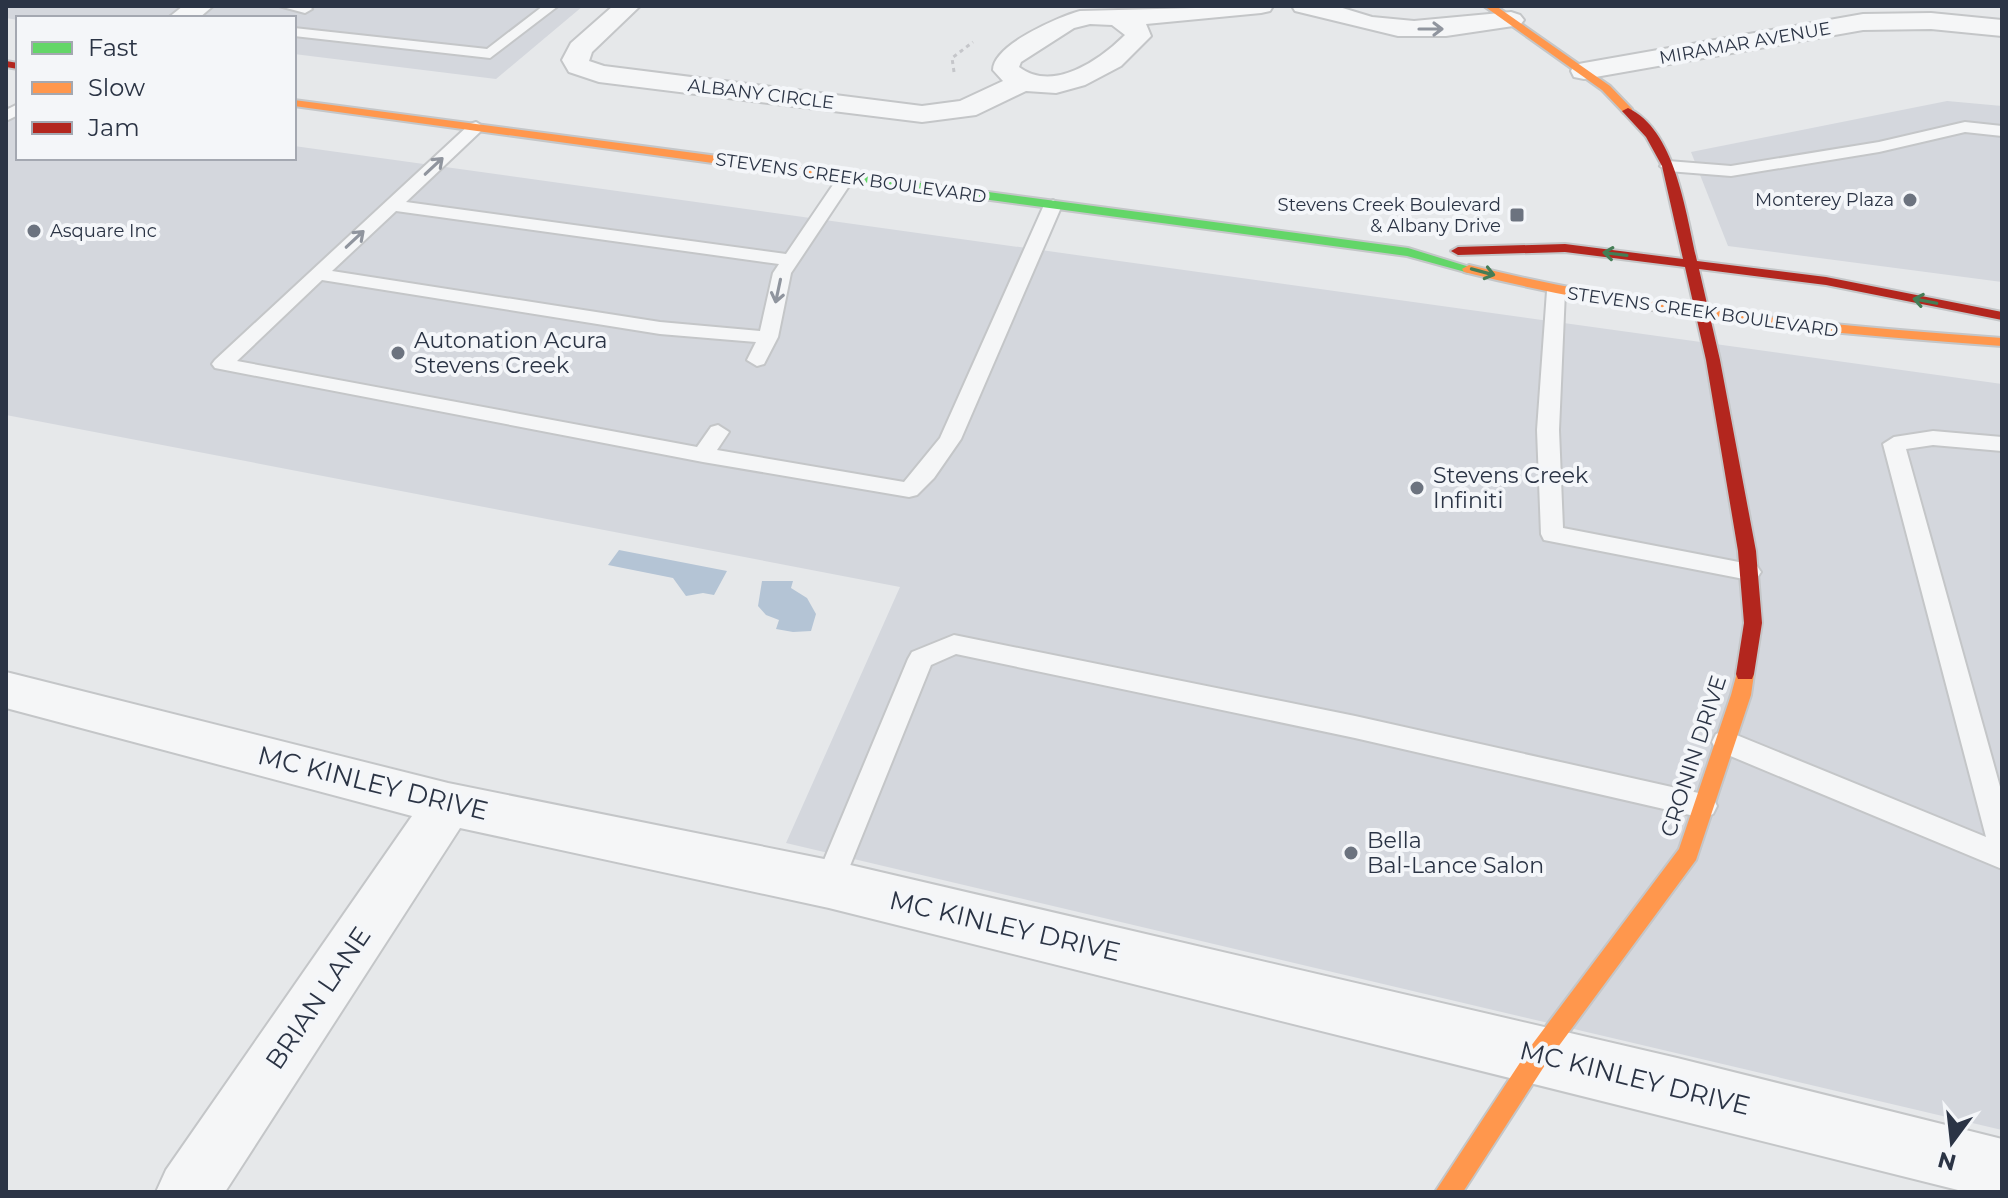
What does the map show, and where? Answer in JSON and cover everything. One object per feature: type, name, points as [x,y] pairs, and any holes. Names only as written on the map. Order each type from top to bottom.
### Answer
[{"type":"main road","name":"CRONIN DRIVE","points":[[1448,1192],[1539,1054],[1688,853],[1741,695],[1753,623],[1749,572],[1703,313],[1668,166],[1651,135],[1630,110],[1584,71],[1489,6]]},
{"type":"main road","name":"STEVENS CREEK BOULEVARD","points":[[296,103],[1408,252],[1556,291],[1703,313],[1841,331],[2002,342]]},
{"type":"main road","name":"STEVENS CREEK BOULEVARD","points":[[1408,252],[1565,248],[1826,281],[2002,316]]},
{"type":"street","name":"ALBANY CIRCLE","points":[[628,6],[576,54],[578,66],[599,74],[922,114],[966,109],[1023,82],[1055,85],[1082,78],[1138,36],[1137,29],[1119,19]]},
{"type":"street","points":[[1023,82],[1006,70],[1006,63],[1012,56],[1075,18],[1119,19],[1261,6]]},
{"type":"street","points":[[1304,6],[1357,11],[1429,6]]},
{"type":"street","points":[[1357,11],[1406,29],[1444,29],[1511,20]]},
{"type":"street","name":"MIRAMAR AVENUE","points":[[1584,71],[1863,22],[1931,21],[2002,28]]},
{"type":"street","name":"MC KINLEY DRIVE","points":[[6,690],[448,804],[829,884],[1539,1054],[2002,1170]]},
{"type":"street","name":"BRIAN LANE","points":[[188,1192],[448,804]]},
{"type":"lane","points":[[286,6],[305,9],[293,16]]},
{"type":"lane","points":[[296,32],[490,54],[551,6]]},
{"type":"lane","points":[[476,127],[222,364],[703,455],[909,490],[950,439],[1053,205]]},
{"type":"lane","points":[[1668,166],[1731,171],[1879,147],[1965,127],[2002,131]]},
{"type":"lane","points":[[757,360],[768,337],[782,273],[847,177]]},
{"type":"lane","points":[[393,205],[790,260]]},
{"type":"lane","points":[[318,274],[660,328],[768,337]]},
{"type":"lane","points":[[1556,291],[1548,430],[1552,534],[1749,572]]},
{"type":"lane","points":[[703,455],[718,432]]},
{"type":"lane","points":[[2002,444],[1933,438],[1894,444],[2002,845]]},
{"type":"lane","points":[[829,884],[921,659],[954,644],[1355,727],[1703,806]]},
{"type":"lane","points":[[1725,742],[2002,857]]},
{"type":"shaded area","points":[[6,6],[583,6],[496,79],[296,54],[296,16],[6,18]]},
{"type":"shaded area","points":[[1947,101],[2002,106],[2002,282],[1728,246],[1691,152]]},
{"type":"shaded area","points":[[6,106],[16,107],[16,160],[296,160],[296,146],[2002,384],[2002,1130],[786,843],[900,587],[6,415]]},
{"type":"water","points":[[619,550],[727,571],[714,595],[686,596],[673,578],[608,565]]},
{"type":"water","points":[[762,581],[793,581],[791,588],[807,598],[816,614],[811,631],[776,629],[779,620],[766,615],[758,606]]},
{"type":"traffic: fast","points":[[816,173],[1408,252],[1469,269]]},
{"type":"traffic: slow","points":[[1489,6],[1606,88],[1628,111]]},
{"type":"traffic: slow","points":[[296,103],[816,173]]},
{"type":"traffic: slow","points":[[1469,269],[1534,286],[1666,310],[1800,326],[2002,342]]},
{"type":"traffic: slow","points":[[1448,1192],[1539,1054],[1688,853],[1741,695],[1745,674]]},
{"type":"traffic: jam","points":[[6,64],[16,66]]},
{"type":"traffic: jam","points":[[1628,111],[1651,135],[1668,166],[1713,360],[1747,551],[1753,623],[1745,674]]},
{"type":"traffic: jam","points":[[1458,251],[1565,248],[1826,281],[2002,316]]},
{"type":"place","name":"Monterey Plaza","points":[[1910,200]]},
{"type":"place","name":"Stevens Creek Boulevard & Albany Drive","points":[[1517,215]]},
{"type":"place","name":"Asquare Inc","points":[[34,231]]},
{"type":"place","name":"Autonation Acura Stevens Creek","points":[[398,353]]},
{"type":"place","name":"Stevens Creek Infiniti","points":[[1417,488]]},
{"type":"place","name":"Bella Bal-Lance Salon","points":[[1351,853]]}]
